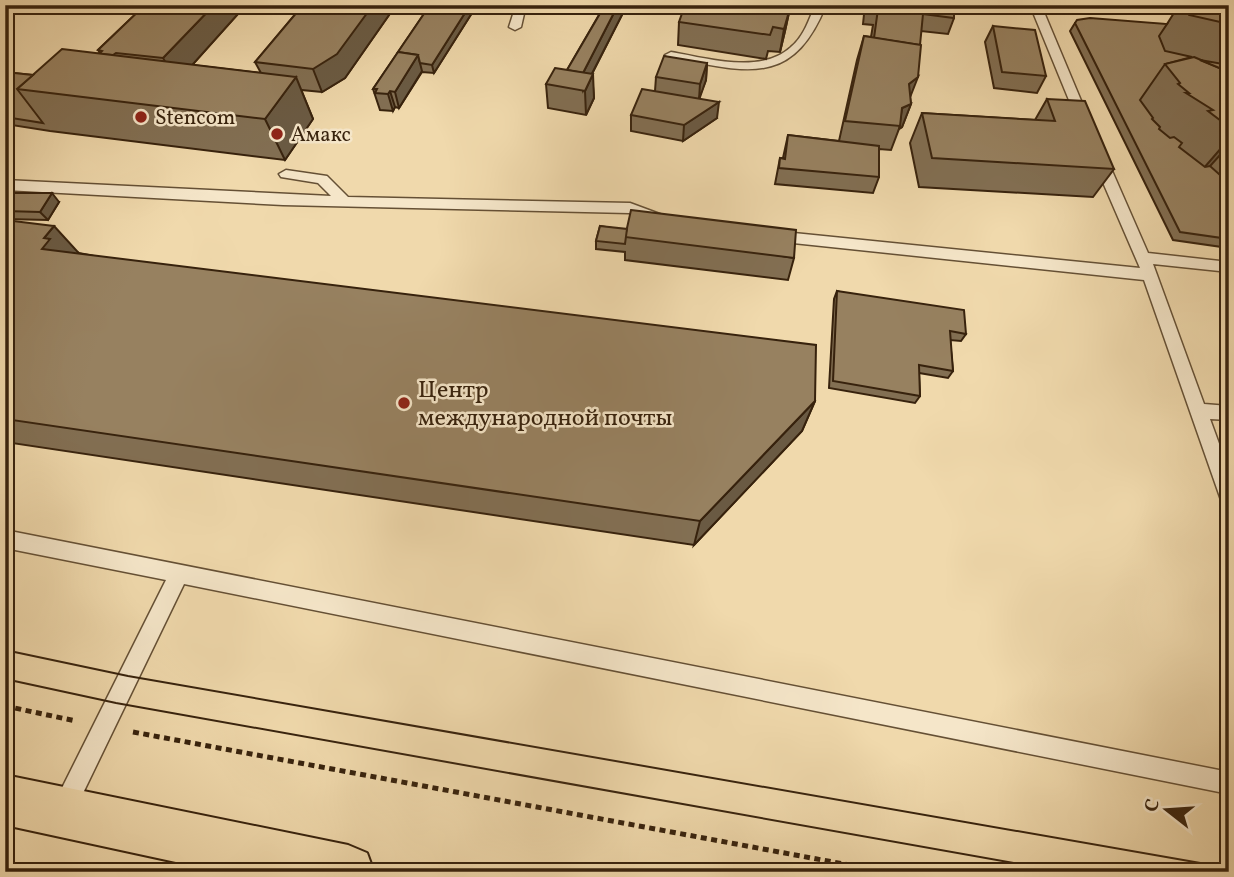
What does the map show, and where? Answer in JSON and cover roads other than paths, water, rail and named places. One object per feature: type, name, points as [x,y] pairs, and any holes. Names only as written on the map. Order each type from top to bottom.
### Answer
[{"type":"main road","points":[[5,800],[348,872]]},
{"type":"lane","points":[[515,27],[521,5]]},
{"type":"lane","points":[[671,55],[741,66],[767,65],[797,52],[814,26],[821,5]]},
{"type":"lane","points":[[1035,5],[1150,275],[1229,497]]},
{"type":"lane","points":[[286,174],[322,179],[344,201]]},
{"type":"lane","points":[[5,185],[344,201],[630,208],[671,223]]},
{"type":"lane","points":[[765,235],[1150,275]]},
{"type":"lane","points":[[1142,258],[1229,267]]},
{"type":"lane","points":[[1198,411],[1229,413]]},
{"type":"lane","points":[[5,539],[1229,783]]},
{"type":"lane","points":[[61,813],[179,574]]},
{"type":"tram line","points":[[5,650],[128,676],[1229,868]]},
{"type":"tram line","points":[[5,679],[116,703],[1064,872]]},
{"type":"place","name":"Stencom","points":[[141,117]]},
{"type":"place","name":"Амакс","points":[[277,134]]},
{"type":"place","name":"Центр международной почты","points":[[404,403]]}]
